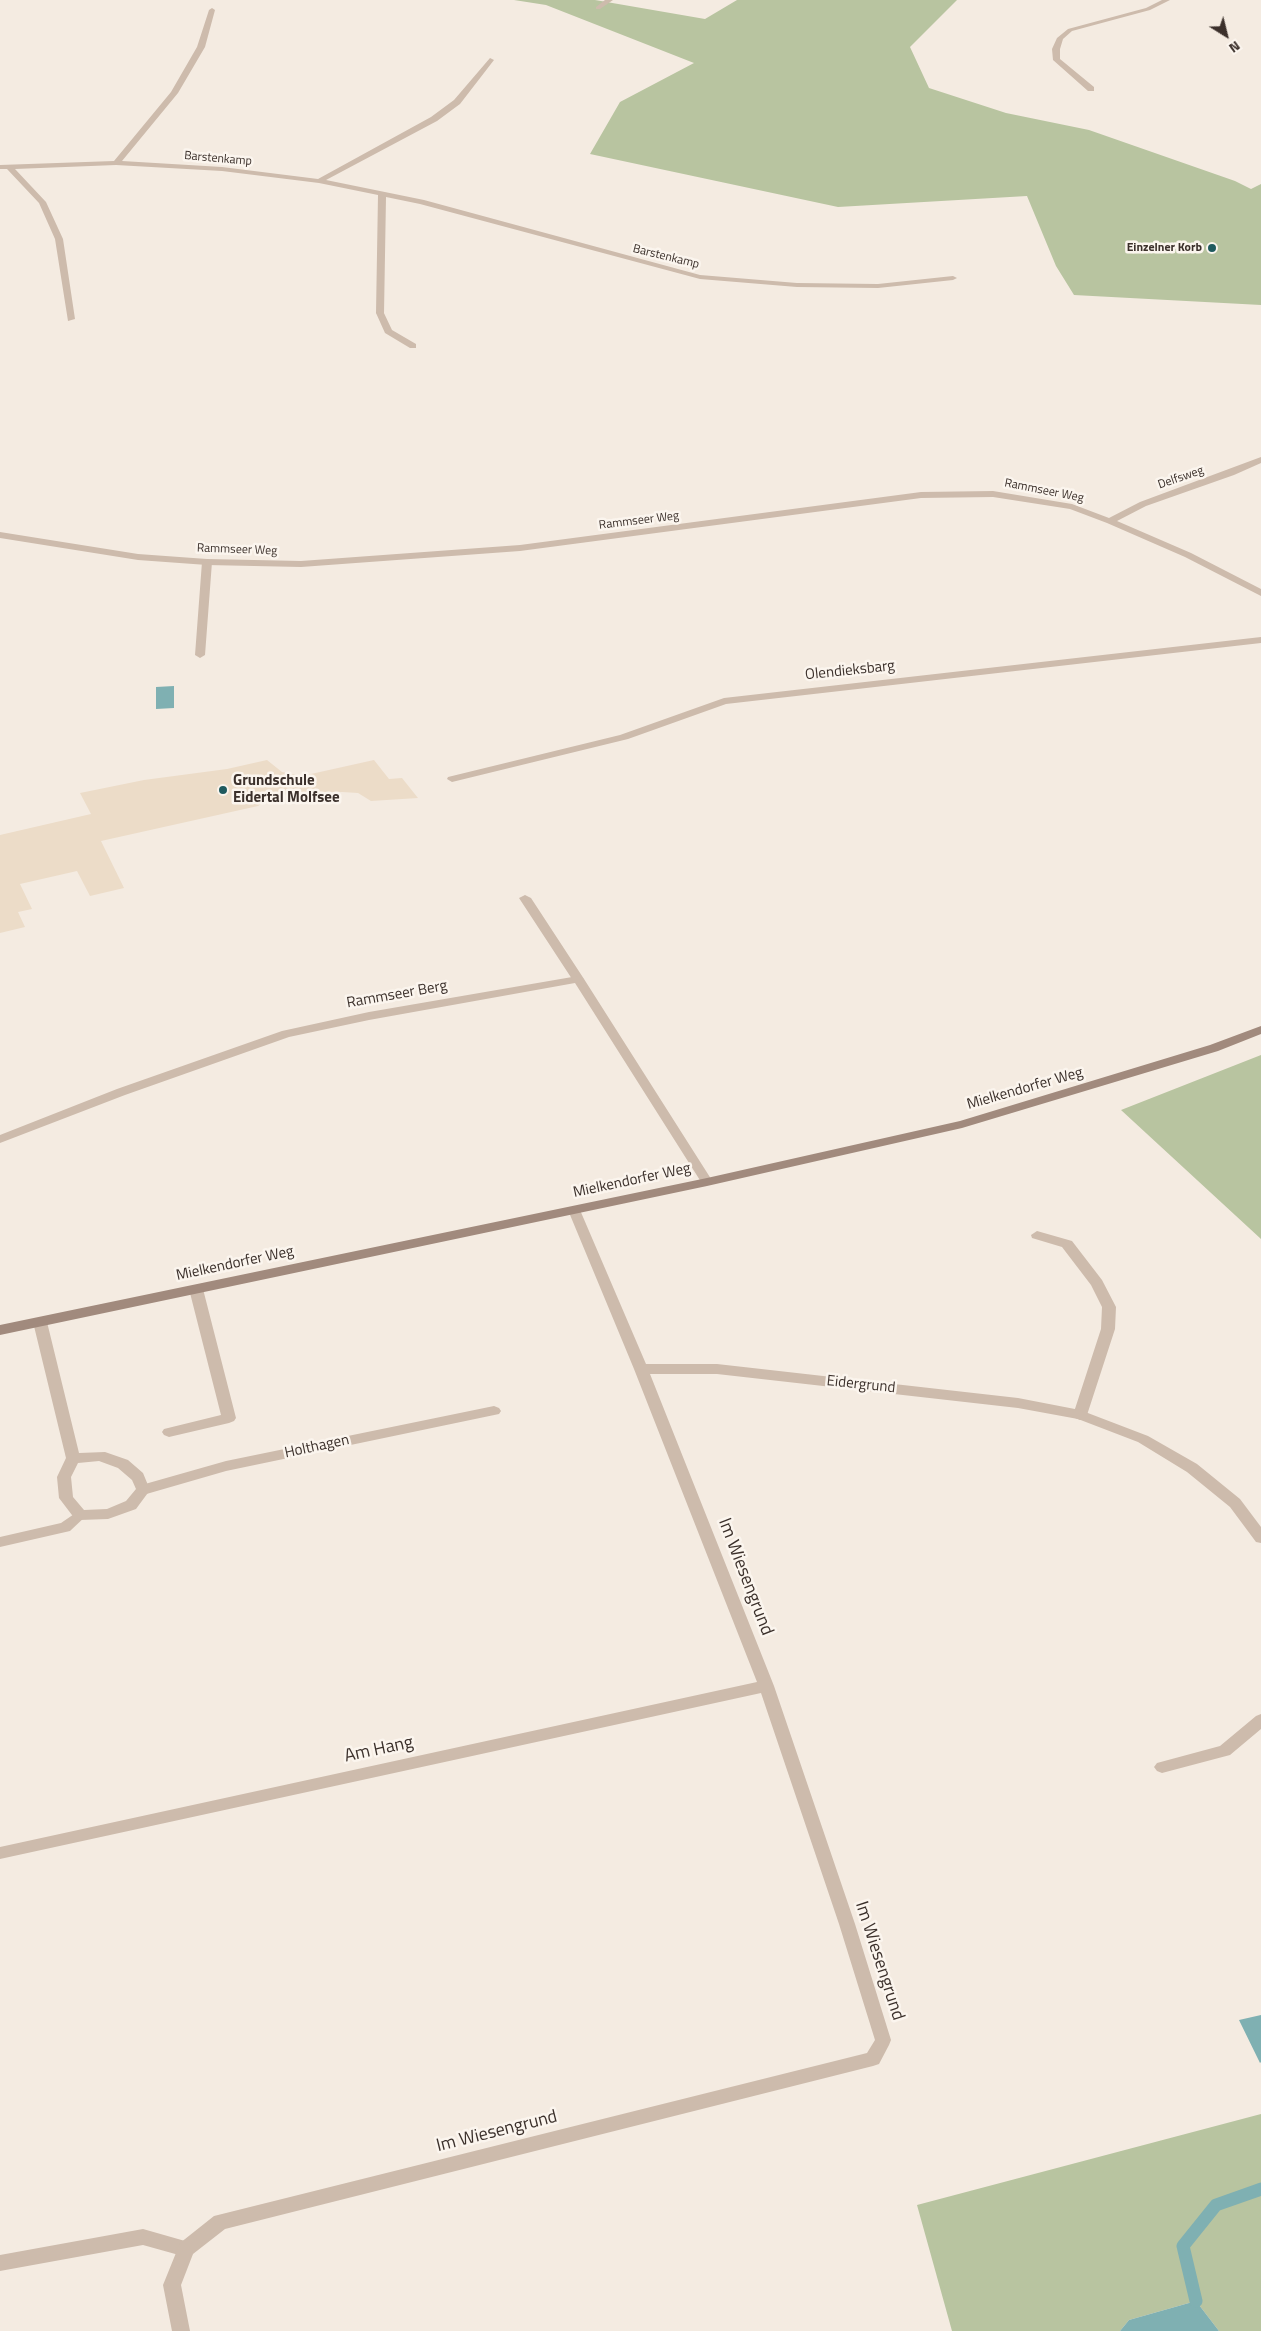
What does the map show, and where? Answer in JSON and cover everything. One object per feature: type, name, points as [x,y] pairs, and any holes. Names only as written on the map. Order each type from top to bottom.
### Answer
[{"type":"street","points":[[598,8],[610,0]]},
{"type":"street","points":[[1091,89],[1057,60],[1056,49],[1060,38],[1070,30],[1148,9],[1167,0]]},
{"type":"street","points":[[116,163],[174,93],[201,47],[212,10]]},
{"type":"street","points":[[319,180],[434,118],[457,102],[490,60]]},
{"type":"street","name":"Barstenkamp","points":[[4,167],[116,163],[222,169],[319,180],[421,202],[700,277],[797,285],[878,286],[953,278]]},
{"type":"street","name":"Barstenkamp","points":[[4,167],[42,202],[59,239],[71,320]]},
{"type":"street","points":[[382,195],[380,313],[388,332],[413,346]]},
{"type":"street","name":"Delfsweg","points":[[1110,521],[1143,504],[1231,474],[1261,460]]},
{"type":"street","name":"Rammseer Weg","points":[[0,535],[138,558],[301,564],[520,548],[950,493],[993,494],[1040,500],[1072,507],[1110,521],[1188,555],[1261,593]]},
{"type":"street","points":[[200,655],[207,562]]},
{"type":"street","name":"Olendieksbarg","points":[[452,779],[624,737],[724,701],[1261,640]]},
{"type":"street","points":[[525,898],[707,1182]]},
{"type":"street","name":"Rammseer Berg","points":[[0,1139],[130,1089],[286,1034],[369,1016],[578,979]]},
{"type":"street","name":"Mielkendorfer Weg","points":[[0,1330],[707,1182],[962,1124],[1214,1048],[1261,1030]]},
{"type":"street","name":"Im Wiesengrund","points":[[186,2249],[220,2222],[872,2059],[883,2040],[847,1924],[766,1686],[641,1369],[574,1210]]},
{"type":"street","points":[[1037,1235],[1067,1244],[1097,1283],[1109,1307],[1108,1330],[1080,1415]]},
{"type":"street","points":[[168,1432],[229,1418],[196,1289]]},
{"type":"street","points":[[0,1542],[65,1528],[80,1515],[66,1498],[64,1478],[73,1458],[40,1322]]},
{"type":"street","name":"Eidergrund","points":[[641,1369],[717,1369],[1018,1404],[1080,1415],[1143,1439],[1192,1468],[1235,1503],[1261,1538]]},
{"type":"street","name":"Holthagen","points":[[80,1515],[108,1514],[131,1505],[143,1490],[226,1466],[494,1411]]},
{"type":"street","points":[[73,1458],[100,1456],[123,1464],[138,1477],[143,1490]]},
{"type":"street","name":"Am Hang","points":[[0,1853],[766,1686]]},
{"type":"street","points":[[1162,1767],[1225,1751],[1261,1720]]},
{"type":"street","points":[[0,2263],[143,2237],[186,2249],[172,2285],[180,2331]]},
{"type":"green space","points":[[514,0],[595,0],[705,19],[737,0],[957,0],[910,47],[929,88],[1006,113],[1089,130],[1235,181],[1251,189],[1261,184],[1261,305],[1074,295],[1056,266],[1027,196],[838,207],[590,154],[620,102],[694,63],[546,5]]},
{"type":"green space","points":[[1261,1055],[1261,1239],[1121,1110]]},
{"type":"green space","points":[[1261,2114],[1261,2331],[1219,2331],[1196,2301],[1129,2320],[1120,2331],[952,2331],[917,2205]]},
{"type":"shaded area","points":[[267,760],[282,772],[302,776],[374,760],[389,779],[402,778],[418,798],[371,801],[358,793],[288,794],[268,799],[258,806],[101,841],[124,888],[90,896],[77,871],[20,884],[32,909],[18,912],[25,927],[0,933],[0,835],[91,814],[80,793],[144,780],[227,769]]},
{"type":"water","points":[[174,686],[174,708],[156,709],[156,687]]},
{"type":"water","points":[[1261,2015],[1261,2062],[1260,2063],[1239,2020]]},
{"type":"water","points":[[1196,2301],[1219,2331],[1120,2331],[1129,2320]]},
{"type":"waterway","points":[[1196,2301],[1183,2246],[1216,2205],[1261,2189]]},
{"type":"place","name":"Einzelner Korb","points":[[1212,248]]},
{"type":"place","name":"Grundschule Eidertal Molfsee","points":[[223,790]]}]
